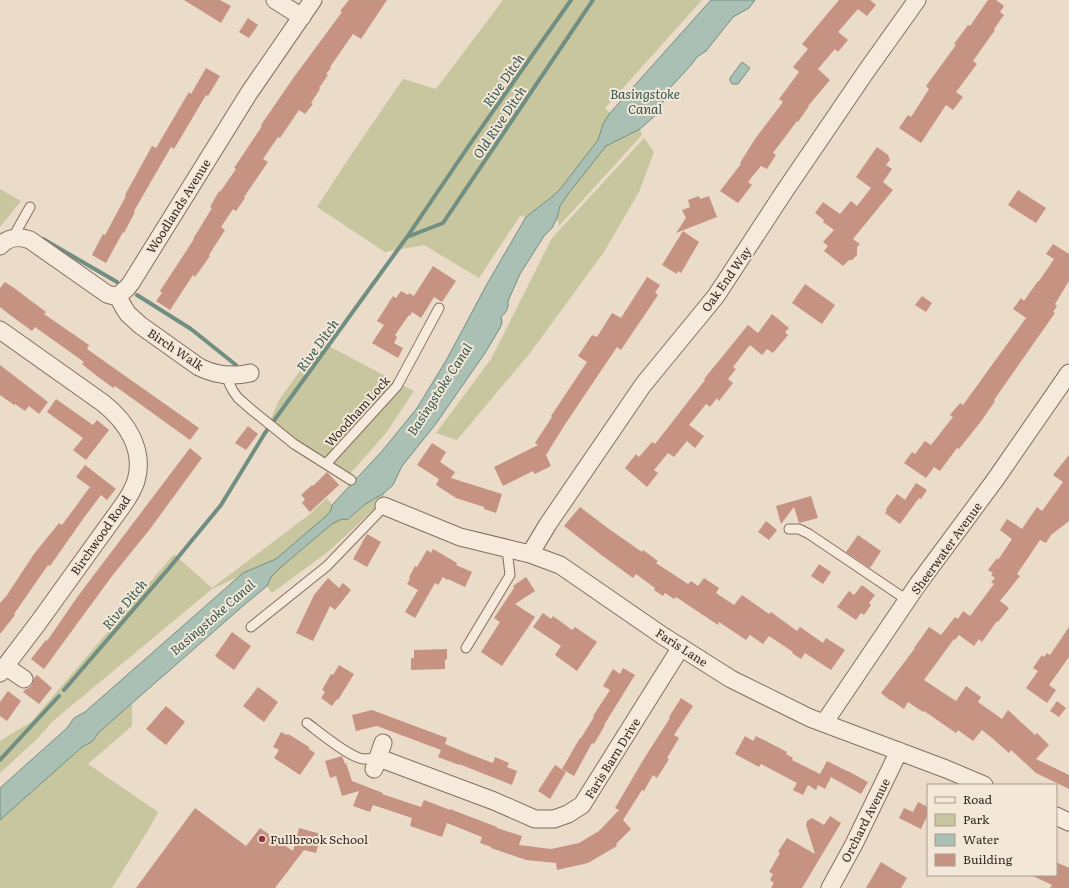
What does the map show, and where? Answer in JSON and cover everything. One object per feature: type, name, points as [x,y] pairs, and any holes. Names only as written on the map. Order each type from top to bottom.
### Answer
[{"type":"street","points":[[275,0],[302,17]]},
{"type":"street","name":"Woodlands Avenue","points":[[117,295],[123,292],[130,283],[249,93],[313,0]]},
{"type":"street","name":"Oak End Way","points":[[530,554],[548,524],[643,385],[716,296],[784,192],[865,73],[918,0]]},
{"type":"street","points":[[6,242],[20,237],[30,240],[107,294],[111,296],[117,295]]},
{"type":"street","name":"Birch Walk","points":[[117,295],[128,314],[140,325],[199,367],[206,371],[228,376],[240,376],[250,373]]},
{"type":"street","name":"Birchwood Road","points":[[0,330],[103,403],[114,413],[127,428],[133,438],[138,459],[136,481],[129,496],[3,670],[24,679]]},
{"type":"street","name":"Sheerwater Avenue","points":[[824,723],[908,600],[995,480],[1069,373]]},
{"type":"street","name":"Faris Lane","points":[[384,506],[460,537],[530,554],[560,565],[731,679],[810,718],[946,769],[982,784]]},
{"type":"street","name":"Faris Barn Drive","points":[[379,757],[494,801],[534,819],[554,819],[568,814],[582,805],[682,647]]},
{"type":"street","name":"Orchard Avenue","points":[[830,888],[854,844],[899,751]]},
{"type":"street","points":[[1057,816],[1069,822]]},
{"type":"lane","points":[[6,242],[30,207]]},
{"type":"lane","name":"Woodham Lock","points":[[326,464],[397,386],[439,308]]},
{"type":"lane","name":"Woodham Lock","points":[[228,376],[229,383],[238,398],[294,444],[351,480]]},
{"type":"lane","points":[[251,627],[327,566],[384,506]]},
{"type":"lane","points":[[789,529],[799,529],[809,534],[908,600]]},
{"type":"lane","points":[[466,648],[510,575],[507,549]]},
{"type":"lane","points":[[307,722],[356,757],[364,759],[379,757]]},
{"type":"green space","points":[[503,0],[702,0],[605,108],[610,113],[603,124],[598,140],[561,188],[553,196],[526,217],[520,216],[479,278],[424,245],[385,252],[317,207],[403,79],[436,89]]},
{"type":"green space","points":[[640,129],[642,135],[559,226],[557,218],[560,206],[606,146]]},
{"type":"green space","points":[[644,138],[654,152],[639,192],[604,252],[530,353],[457,440],[436,433],[491,359],[552,238]]},
{"type":"green space","points":[[0,189],[21,201],[0,227]]},
{"type":"green space","points":[[321,342],[414,391],[386,433],[349,475],[270,421],[279,400]]},
{"type":"green space","points":[[384,493],[384,500],[329,551],[272,593],[267,586],[271,577],[282,566],[332,524],[342,519],[347,520],[364,505]]},
{"type":"green space","points":[[327,498],[332,505],[331,510],[326,516],[276,559],[212,589],[53,721],[37,739],[0,773],[0,741],[31,722],[174,554],[212,588],[310,514]]},
{"type":"green space","points":[[132,704],[132,726],[88,764],[158,812],[112,888],[0,888],[0,820],[82,747],[93,741],[98,733]]},
{"type":"water","name":"Basingstoke Canal","points":[[711,0],[755,0],[749,8],[733,17],[706,51],[697,57],[669,89],[658,113],[640,129],[606,146],[568,194],[560,206],[557,218],[552,228],[544,236],[520,274],[508,301],[507,310],[501,317],[502,323],[500,328],[485,353],[435,425],[402,466],[393,485],[384,493],[364,505],[347,520],[342,519],[332,524],[282,566],[271,577],[267,586],[98,733],[93,741],[82,747],[0,820],[0,788],[67,728],[74,718],[85,712],[243,573],[276,559],[326,516],[331,510],[332,505],[383,450],[417,408],[447,359],[487,284],[526,217],[561,188],[598,140],[603,124],[610,113]]},
{"type":"water","points":[[742,62],[750,68],[738,84],[732,84],[730,78]]},
{"type":"building","points":[[184,0],[220,0],[231,6],[221,23]]},
{"type":"building","points":[[349,0],[387,0],[361,39],[353,34],[326,74],[328,75],[311,103],[313,104],[305,114],[299,110],[280,138],[278,137],[263,159],[268,162],[236,211],[233,209],[221,227],[225,230],[209,255],[210,256],[195,277],[193,275],[170,310],[156,301],[162,293],[160,291],[194,239],[212,208],[210,207],[219,191],[220,192],[236,169],[234,168],[262,126],[261,125]]},
{"type":"building","points":[[839,0],[870,0],[876,5],[867,16],[858,9],[838,32],[848,40],[838,52],[835,49],[818,69],[830,80],[808,106],[798,122],[797,121],[773,153],[776,155],[767,169],[761,166],[748,182],[752,185],[738,203],[720,191],[741,164],[740,163],[755,139],[783,102],[779,99],[799,72],[793,67],[808,49],[802,44]]},
{"type":"building","points":[[988,0],[996,0],[1004,6],[1000,12],[1004,15],[973,61],[977,64],[956,92],[963,97],[953,110],[946,105],[921,143],[899,128],[908,115],[911,117],[929,89],[926,86],[956,45],[954,44],[968,25],[970,26]]},
{"type":"building","points":[[248,18],[258,25],[249,38],[239,32]]},
{"type":"building","points":[[206,68],[220,76],[208,96],[206,95],[174,149],[171,147],[106,263],[92,255],[103,234],[105,235],[152,146],[156,148],[189,92],[191,94]]},
{"type":"building","points":[[877,147],[888,155],[890,160],[886,165],[892,169],[883,182],[893,190],[853,239],[860,244],[857,247],[857,255],[843,266],[824,251],[828,246],[823,242],[834,230],[823,222],[824,220],[815,213],[823,202],[840,214],[851,201],[857,206],[871,188],[856,177]]},
{"type":"building","points":[[1018,190],[1046,208],[1036,223],[1008,205]]},
{"type":"building","points":[[699,196],[700,199],[709,196],[717,217],[676,233],[686,218],[682,210],[690,207],[688,200]]},
{"type":"building","points":[[683,231],[699,242],[681,273],[678,271],[677,274],[662,265]]},
{"type":"building","points":[[1053,244],[1069,254],[1069,281],[1055,304],[1057,306],[1053,312],[1055,313],[994,400],[995,401],[982,420],[959,449],[957,448],[940,471],[934,467],[926,478],[904,463],[912,452],[915,454],[925,441],[931,445],[953,417],[950,415],[960,403],[963,405],[1026,318],[1013,309],[1021,298],[1024,301],[1054,259],[1046,254]]},
{"type":"building","points":[[433,266],[456,281],[442,302],[434,297],[421,318],[412,312],[410,316],[409,315],[395,335],[397,337],[394,343],[403,348],[398,358],[372,343],[384,325],[377,321],[393,296],[396,298],[401,291],[408,295],[409,293],[414,296]]},
{"type":"building","points":[[647,277],[660,285],[655,293],[658,295],[621,350],[617,347],[564,426],[546,455],[551,466],[535,474],[533,471],[503,486],[494,467],[538,445],[535,443],[587,362],[578,356],[592,335],[597,337],[612,313],[621,318]]},
{"type":"building","points":[[5,282],[46,312],[44,314],[89,345],[87,349],[199,428],[190,440],[115,386],[113,388],[82,364],[84,362],[35,327],[32,331],[0,307],[0,288]]},
{"type":"building","points":[[805,284],[835,305],[822,324],[792,303]]},
{"type":"building","points":[[922,296],[932,303],[926,312],[915,305]]},
{"type":"building","points":[[772,314],[789,328],[785,332],[788,335],[773,353],[767,349],[762,355],[750,345],[733,367],[736,369],[728,379],[733,383],[719,401],[717,398],[710,407],[706,404],[689,425],[704,436],[695,448],[687,441],[674,457],[668,453],[654,470],[658,473],[647,487],[625,468],[636,454],[639,457],[652,442],[655,444],[705,380],[704,379],[748,325],[758,333]]},
{"type":"building","points":[[0,365],[48,402],[39,414],[29,406],[25,411],[0,395]]},
{"type":"building","points":[[56,399],[93,425],[97,420],[109,430],[86,460],[73,450],[83,438],[47,412]]},
{"type":"building","points":[[248,426],[258,434],[246,450],[235,443]]},
{"type":"building","points":[[432,443],[446,452],[440,462],[455,472],[451,478],[502,494],[496,513],[484,509],[484,507],[456,498],[436,485],[439,479],[417,465]]},
{"type":"building","points":[[190,448],[202,458],[150,529],[112,576],[44,669],[31,659],[46,640],[47,641],[78,596]]},
{"type":"building","points":[[1069,455],[1069,521],[1051,535],[1046,543],[1040,540],[1017,574],[1020,576],[1000,601],[1009,608],[998,622],[997,621],[982,642],[979,639],[974,646],[959,635],[955,640],[954,639],[924,680],[956,701],[966,686],[981,697],[978,702],[1002,719],[1008,710],[1035,735],[1037,733],[1049,745],[1036,759],[1069,775],[1069,789],[1036,773],[1011,750],[1009,753],[982,730],[973,741],[958,730],[956,733],[908,702],[904,709],[881,693],[929,627],[941,635],[955,617],[958,619],[963,611],[970,616],[994,584],[991,582],[995,578],[991,575],[993,573],[988,570],[997,558],[998,560],[1012,539],[1000,530],[1007,519],[1022,529],[1037,507],[1042,511],[1063,482],[1053,475]]},
{"type":"building","points":[[85,465],[116,489],[107,500],[101,495],[50,566],[48,565],[14,614],[15,615],[0,634],[0,603],[34,554],[59,523],[62,525],[90,487],[76,477]]},
{"type":"building","points":[[327,472],[339,485],[310,512],[302,503],[305,499],[301,495],[312,485],[313,486]]},
{"type":"building","points":[[916,483],[927,490],[921,499],[919,498],[900,524],[885,513],[887,510],[886,509],[897,494],[905,500]]},
{"type":"building","points":[[811,496],[818,518],[799,523],[794,507],[781,524],[776,506]]},
{"type":"building","points":[[580,507],[642,552],[643,550],[658,561],[656,563],[688,584],[691,581],[698,586],[704,578],[719,588],[716,593],[734,605],[742,595],[769,614],[771,612],[797,631],[800,627],[823,643],[826,638],[845,650],[831,670],[805,653],[801,659],[769,636],[763,644],[750,635],[746,640],[719,622],[718,625],[676,597],[674,599],[665,593],[663,596],[636,574],[633,578],[564,526]]},
{"type":"building","points":[[766,521],[777,530],[769,540],[758,532]]},
{"type":"building","points":[[367,534],[381,542],[367,567],[353,559]]},
{"type":"building","points":[[858,535],[881,551],[870,568],[846,552]]},
{"type":"building","points":[[433,549],[457,563],[456,565],[472,572],[465,587],[443,577],[438,585],[435,583],[415,618],[405,612],[418,590],[407,584],[415,566],[417,567],[427,550],[431,553]]},
{"type":"building","points":[[819,564],[831,572],[823,584],[811,576]]},
{"type":"building","points":[[526,577],[535,591],[515,604],[535,617],[502,666],[481,652],[500,622],[494,618],[514,588],[513,586]]},
{"type":"building","points":[[328,578],[339,588],[343,583],[351,590],[335,610],[330,606],[313,641],[296,633],[314,595]]},
{"type":"building","points":[[862,585],[875,595],[869,603],[871,605],[864,615],[861,613],[856,620],[837,607],[849,591],[854,595]]},
{"type":"building","points":[[543,613],[551,619],[553,616],[572,630],[575,627],[597,642],[577,671],[555,655],[561,646],[533,627]]},
{"type":"building","points":[[1069,627],[1069,657],[1049,685],[1056,690],[1047,703],[1026,688],[1038,671],[1033,668],[1042,655],[1044,657],[1047,653],[1050,655]]},
{"type":"building","points":[[232,632],[251,646],[234,670],[215,656]]},
{"type":"building","points":[[447,649],[445,669],[411,670],[411,658],[414,658],[414,650]]},
{"type":"building","points":[[339,665],[354,674],[338,700],[337,699],[332,706],[321,698],[325,692],[322,690],[331,674],[333,675]]},
{"type":"building","points":[[623,668],[635,675],[594,744],[592,743],[574,776],[562,769],[610,690],[603,686],[613,669],[620,674]]},
{"type":"building","points":[[37,675],[52,688],[39,704],[23,692],[32,685],[34,678]]},
{"type":"building","points":[[258,687],[278,702],[264,722],[243,706]]},
{"type":"building","points":[[8,691],[21,701],[7,721],[0,716],[0,702]]},
{"type":"building","points":[[681,698],[693,706],[674,735],[679,738],[667,758],[669,759],[657,778],[653,775],[644,791],[642,790],[623,820],[631,829],[616,844],[617,846],[588,863],[557,870],[556,863],[526,860],[491,848],[480,843],[482,837],[447,823],[442,837],[410,826],[412,818],[373,805],[370,812],[353,806],[359,791],[342,796],[336,776],[330,778],[325,761],[342,756],[352,781],[383,793],[382,794],[421,807],[424,800],[522,836],[519,845],[551,849],[579,843],[599,831],[619,810],[615,808]]},
{"type":"building","points":[[1057,701],[1066,708],[1059,717],[1050,711]]},
{"type":"building","points":[[166,706],[185,722],[166,745],[146,729]]},
{"type":"building","points":[[372,710],[447,738],[445,744],[469,754],[493,763],[495,757],[509,763],[507,767],[517,771],[512,785],[438,757],[441,750],[377,726],[356,731],[352,715]]},
{"type":"building","points":[[281,732],[298,740],[315,753],[300,775],[274,758],[279,750],[273,747]]},
{"type":"building","points":[[745,736],[753,741],[756,736],[787,752],[786,754],[793,758],[792,760],[820,774],[827,761],[868,782],[861,794],[831,777],[825,789],[818,785],[816,790],[808,785],[803,795],[793,790],[797,783],[761,764],[759,767],[735,754]]},
{"type":"building","points":[[555,765],[566,772],[550,799],[538,791]]},
{"type":"building","points":[[918,802],[927,806],[927,816],[921,829],[899,818],[904,808],[913,812]]},
{"type":"building","points":[[195,808],[246,846],[260,828],[293,851],[299,828],[321,834],[316,853],[304,850],[275,888],[136,888]]},
{"type":"building","points":[[830,816],[841,823],[802,888],[771,888],[774,883],[770,880],[773,874],[769,872],[780,853],[778,852],[787,838],[815,854],[806,825],[807,821],[812,818],[824,825]]},
{"type":"building","points":[[881,862],[907,878],[901,888],[866,888]]},
{"type":"building","points":[[1057,862],[1069,868],[1069,888],[1050,888],[1052,885],[1033,876],[1057,876]]},
{"type":"waterway","name":"Rive Ditch","points":[[64,690],[170,567],[221,505],[265,433],[407,237],[571,0]]},
{"type":"waterway","name":"Old Rive Ditch","points":[[407,237],[443,223],[593,0]]},
{"type":"waterway","points":[[43,239],[117,282]]},
{"type":"waterway","points":[[137,295],[191,329],[236,365]]},
{"type":"waterway","name":"Rive Ditch","points":[[0,760],[59,696]]},
{"type":"place","name":"Fullbrook School","points":[[262,839]]}]
